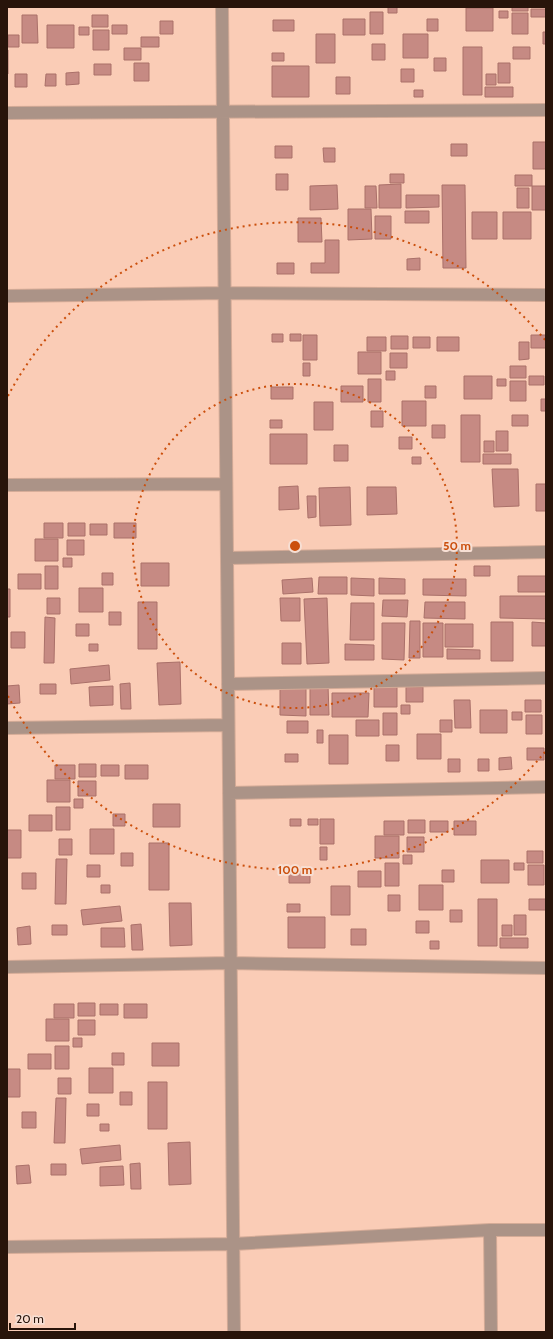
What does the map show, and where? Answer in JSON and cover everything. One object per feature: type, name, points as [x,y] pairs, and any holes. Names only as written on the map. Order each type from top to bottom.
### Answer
[{"type":"street","points":[[222,7],[234,1332]]},
{"type":"street","points":[[7,113],[546,110]]},
{"type":"street","points":[[7,296],[225,293],[546,295]]},
{"type":"street","points":[[7,485],[226,484]]},
{"type":"street","points":[[227,558],[546,552]]},
{"type":"street","points":[[228,684],[546,678]]},
{"type":"street","points":[[7,728],[228,725]]},
{"type":"street","points":[[229,793],[546,787]]},
{"type":"street","points":[[7,967],[230,963],[546,968]]},
{"type":"street","points":[[490,1230],[491,1332]]},
{"type":"street","points":[[7,1247],[234,1244],[490,1230],[546,1230]]},
{"type":"building","points":[[388,7],[397,7],[397,13],[388,13]]},
{"type":"building","points":[[512,7],[528,7],[528,11],[512,11]]},
{"type":"building","points":[[466,8],[493,8],[493,31],[466,31]]},
{"type":"building","points":[[531,9],[546,9],[546,17],[531,17]]},
{"type":"building","points":[[499,11],[508,11],[508,18],[499,18]]},
{"type":"building","points":[[370,12],[383,12],[383,34],[370,34]]},
{"type":"building","points":[[512,13],[528,13],[528,34],[512,34]]},
{"type":"building","points":[[22,15],[37,15],[38,43],[22,43]]},
{"type":"building","points":[[92,15],[108,15],[108,27],[92,27]]},
{"type":"building","points":[[343,19],[365,19],[365,35],[343,35]]},
{"type":"building","points":[[427,19],[438,19],[438,31],[427,31]]},
{"type":"building","points":[[273,20],[294,20],[294,31],[273,31]]},
{"type":"building","points":[[160,21],[173,21],[173,34],[160,34]]},
{"type":"building","points":[[47,25],[74,25],[74,48],[47,48]]},
{"type":"building","points":[[112,25],[127,25],[127,34],[112,34]]},
{"type":"building","points":[[79,27],[89,27],[89,35],[79,35]]},
{"type":"building","points":[[93,30],[109,30],[109,50],[93,50]]},
{"type":"building","points":[[543,32],[546,32],[546,44],[543,44]]},
{"type":"building","points":[[316,34],[335,34],[335,63],[316,63]]},
{"type":"building","points":[[403,34],[428,34],[428,58],[403,58]]},
{"type":"building","points":[[8,35],[19,35],[19,47],[8,47]]},
{"type":"building","points":[[141,37],[159,37],[159,47],[141,47]]},
{"type":"building","points":[[372,44],[385,44],[385,60],[372,60]]},
{"type":"building","points":[[463,47],[482,47],[482,95],[463,95]]},
{"type":"building","points":[[513,47],[530,47],[530,59],[513,59]]},
{"type":"building","points":[[124,48],[141,48],[141,60],[124,60]]},
{"type":"building","points":[[8,50],[8,74],[7,74]]},
{"type":"building","points":[[272,53],[284,53],[284,61],[272,61]]},
{"type":"building","points":[[434,58],[446,58],[446,71],[434,71]]},
{"type":"building","points":[[134,63],[149,63],[149,81],[134,81]]},
{"type":"building","points":[[498,63],[510,63],[510,83],[498,83]]},
{"type":"building","points":[[94,64],[111,64],[111,75],[94,75]]},
{"type":"building","points":[[272,66],[309,66],[309,97],[272,97]]},
{"type":"building","points":[[401,69],[414,69],[414,82],[401,82]]},
{"type":"building","points":[[79,72],[79,84],[66,85],[66,73]]},
{"type":"building","points":[[15,74],[27,74],[27,87],[15,87]]},
{"type":"building","points":[[46,74],[56,74],[56,86],[45,86]]},
{"type":"building","points":[[486,74],[496,74],[496,85],[486,85]]},
{"type":"building","points":[[336,77],[350,77],[350,94],[336,94]]},
{"type":"building","points":[[485,87],[513,87],[513,97],[485,97]]},
{"type":"building","points":[[414,90],[423,90],[423,97],[414,97]]},
{"type":"building","points":[[533,142],[546,142],[546,169],[533,169]]},
{"type":"building","points":[[451,144],[467,144],[467,156],[451,156]]},
{"type":"building","points":[[275,146],[292,146],[292,158],[275,158]]},
{"type":"building","points":[[323,148],[335,148],[335,162],[324,162]]},
{"type":"building","points":[[276,174],[288,174],[288,190],[276,190]]},
{"type":"building","points":[[390,174],[404,174],[404,183],[390,183]]},
{"type":"building","points":[[515,175],[532,175],[532,186],[515,186]]},
{"type":"building","points":[[401,184],[401,208],[379,208],[379,185]]},
{"type":"building","points":[[337,185],[338,209],[310,210],[310,186]]},
{"type":"building","points":[[442,185],[465,185],[466,268],[443,268]]},
{"type":"building","points":[[365,186],[376,186],[377,208],[365,208]]},
{"type":"building","points":[[532,186],[546,186],[546,210],[532,210]]},
{"type":"building","points":[[517,188],[529,188],[529,208],[517,208]]},
{"type":"building","points":[[406,195],[439,195],[439,207],[406,208]]},
{"type":"building","points":[[348,209],[371,209],[372,239],[348,240]]},
{"type":"building","points":[[405,211],[429,211],[429,223],[405,223]]},
{"type":"building","points":[[472,212],[497,212],[497,239],[472,239]]},
{"type":"building","points":[[503,212],[531,212],[531,239],[503,239]]},
{"type":"building","points":[[375,216],[391,216],[391,239],[375,239]]},
{"type":"building","points":[[298,218],[321,218],[322,242],[298,242]]},
{"type":"building","points":[[325,240],[339,240],[339,273],[311,273],[311,263],[325,263]]},
{"type":"building","points":[[420,258],[420,270],[407,270],[407,259]]},
{"type":"building","points":[[277,263],[294,263],[294,274],[277,274]]},
{"type":"building","points":[[272,334],[283,334],[283,342],[272,342]]},
{"type":"building","points":[[290,334],[301,334],[301,341],[290,341]]},
{"type":"building","points":[[303,335],[317,335],[317,360],[303,360]]},
{"type":"building","points":[[531,335],[546,335],[546,348],[531,348]]},
{"type":"building","points":[[391,336],[408,336],[408,349],[391,349]]},
{"type":"building","points":[[367,337],[386,337],[386,351],[367,351]]},
{"type":"building","points":[[413,337],[430,337],[430,348],[413,348]]},
{"type":"building","points":[[437,337],[459,337],[459,351],[437,351]]},
{"type":"building","points":[[519,342],[529,342],[529,359],[519,360]]},
{"type":"building","points":[[358,352],[381,352],[381,374],[358,374]]},
{"type":"building","points":[[390,353],[407,353],[407,368],[390,368]]},
{"type":"building","points":[[303,363],[310,363],[310,376],[303,376]]},
{"type":"building","points":[[510,366],[526,366],[526,378],[510,378]]},
{"type":"building","points":[[386,371],[395,371],[395,380],[386,380]]},
{"type":"building","points":[[464,376],[492,376],[492,399],[464,399]]},
{"type":"building","points":[[529,376],[544,376],[544,385],[529,385]]},
{"type":"building","points":[[368,379],[381,379],[381,402],[368,402]]},
{"type":"building","points":[[497,379],[506,379],[506,386],[497,386]]},
{"type":"building","points":[[510,381],[526,381],[526,401],[510,401]]},
{"type":"building","points":[[341,386],[363,386],[363,402],[341,402]]},
{"type":"building","points":[[425,386],[436,386],[436,398],[425,398]]},
{"type":"building","points":[[271,387],[293,387],[293,399],[271,399]]},
{"type":"building","points":[[541,399],[546,399],[546,411],[541,411]]},
{"type":"building","points":[[402,401],[426,401],[426,426],[402,426]]},
{"type":"building","points":[[314,402],[333,402],[333,430],[314,430]]},
{"type":"building","points":[[371,411],[383,411],[383,427],[371,427]]},
{"type":"building","points":[[461,415],[480,415],[480,462],[461,462]]},
{"type":"building","points":[[512,415],[528,415],[528,426],[512,426]]},
{"type":"building","points":[[270,420],[282,420],[282,428],[270,428]]},
{"type":"building","points":[[432,425],[445,425],[445,438],[432,438]]},
{"type":"building","points":[[496,431],[508,431],[508,451],[496,451]]},
{"type":"building","points":[[270,434],[307,434],[307,464],[270,464]]},
{"type":"building","points":[[399,437],[412,437],[412,449],[399,449]]},
{"type":"building","points":[[484,441],[494,441],[494,452],[484,452]]},
{"type":"building","points":[[334,445],[348,445],[348,461],[334,461]]},
{"type":"building","points":[[483,454],[511,454],[511,464],[483,464]]},
{"type":"building","points":[[412,457],[421,457],[421,464],[412,464]]},
{"type":"building","points":[[492,469],[518,469],[519,506],[494,507]]},
{"type":"building","points":[[536,484],[546,484],[546,511],[536,511]]},
{"type":"building","points":[[298,486],[299,509],[279,510],[279,487]]},
{"type":"building","points":[[350,487],[351,525],[320,526],[319,488]]},
{"type":"building","points":[[367,487],[396,487],[397,514],[367,515]]},
{"type":"building","points":[[307,496],[316,496],[316,517],[308,518]]},
{"type":"building","points":[[44,523],[63,523],[63,538],[44,538]]},
{"type":"building","points":[[68,523],[85,523],[85,536],[68,536]]},
{"type":"building","points":[[114,523],[136,523],[136,538],[114,538]]},
{"type":"building","points":[[90,524],[107,524],[107,535],[90,535]]},
{"type":"building","points":[[35,539],[58,539],[58,561],[35,561]]},
{"type":"building","points":[[67,540],[84,540],[84,555],[67,555]]},
{"type":"building","points":[[63,558],[72,558],[72,567],[63,567]]},
{"type":"building","points":[[141,563],[169,563],[169,586],[141,586]]},
{"type":"building","points":[[45,566],[58,566],[58,589],[45,589]]},
{"type":"building","points":[[474,566],[490,566],[490,576],[474,576]]},
{"type":"building","points":[[102,573],[113,573],[113,585],[102,585]]},
{"type":"building","points":[[18,574],[41,574],[41,589],[18,589]]},
{"type":"building","points":[[518,576],[546,576],[546,592],[518,592]]},
{"type":"building","points":[[319,577],[347,577],[347,594],[318,594]]},
{"type":"building","points":[[312,578],[313,592],[283,594],[282,580]]},
{"type":"building","points":[[351,578],[374,579],[374,596],[351,595]]},
{"type":"building","points":[[379,578],[405,579],[405,594],[379,594]]},
{"type":"building","points":[[423,579],[466,579],[466,596],[423,595]]},
{"type":"building","points":[[79,588],[103,588],[103,612],[79,612]]},
{"type":"building","points":[[7,589],[10,589],[10,617],[7,617]]},
{"type":"building","points":[[500,596],[546,596],[546,619],[500,618]]},
{"type":"building","points":[[47,598],[60,598],[60,614],[47,614]]},
{"type":"building","points":[[280,598],[300,598],[300,621],[281,621]]},
{"type":"building","points":[[327,598],[329,663],[307,664],[304,599]]},
{"type":"building","points":[[383,600],[408,600],[407,617],[382,616]]},
{"type":"building","points":[[138,602],[157,602],[157,649],[138,649]]},
{"type":"building","points":[[425,602],[465,602],[465,619],[424,618]]},
{"type":"building","points":[[351,603],[374,603],[374,640],[350,640]]},
{"type":"building","points":[[109,612],[121,612],[121,625],[109,625]]},
{"type":"building","points":[[45,617],[55,618],[54,663],[44,663]]},
{"type":"building","points":[[410,621],[420,621],[420,658],[409,658]]},
{"type":"building","points":[[491,622],[513,622],[513,661],[491,661]]},
{"type":"building","points":[[532,622],[546,623],[546,646],[532,646]]},
{"type":"building","points":[[382,623],[405,623],[404,660],[382,659]]},
{"type":"building","points":[[423,623],[443,623],[443,657],[423,657]]},
{"type":"building","points":[[76,624],[89,624],[89,636],[76,636]]},
{"type":"building","points":[[445,624],[473,624],[473,647],[445,647]]},
{"type":"building","points":[[11,632],[25,632],[25,648],[11,648]]},
{"type":"building","points":[[282,643],[301,643],[301,664],[282,664]]},
{"type":"building","points":[[89,644],[98,644],[98,651],[89,651]]},
{"type":"building","points":[[345,644],[374,645],[374,660],[345,660]]},
{"type":"building","points":[[447,649],[480,650],[480,659],[447,659]]},
{"type":"building","points":[[180,662],[181,704],[159,705],[157,663]]},
{"type":"building","points":[[109,665],[110,680],[71,684],[70,669]]},
{"type":"building","points":[[130,683],[131,709],[121,709],[120,684]]},
{"type":"building","points":[[40,684],[56,684],[56,694],[40,694]]},
{"type":"building","points":[[19,685],[20,703],[7,704],[7,686]]},
{"type":"building","points":[[328,685],[329,715],[310,715],[310,686]]},
{"type":"building","points":[[113,686],[113,705],[90,706],[89,687]]},
{"type":"building","points":[[280,686],[306,686],[306,716],[280,715]]},
{"type":"building","points":[[374,686],[397,686],[397,707],[374,707]]},
{"type":"building","points":[[406,687],[423,687],[423,702],[406,702]]},
{"type":"building","points":[[332,693],[369,693],[368,717],[332,717]]},
{"type":"building","points":[[454,700],[470,700],[471,728],[455,728]]},
{"type":"building","points":[[525,700],[541,700],[541,712],[525,712]]},
{"type":"building","points":[[401,705],[410,705],[410,714],[401,714]]},
{"type":"building","points":[[480,710],[507,710],[507,733],[480,733]]},
{"type":"building","points":[[512,712],[522,712],[522,720],[512,720]]},
{"type":"building","points":[[383,713],[397,713],[397,735],[383,735]]},
{"type":"building","points":[[526,715],[542,715],[542,734],[526,734]]},
{"type":"building","points":[[356,720],[379,720],[379,736],[356,736]]},
{"type":"building","points":[[440,720],[452,720],[452,732],[440,732]]},
{"type":"building","points":[[287,721],[308,721],[308,733],[287,733]]},
{"type":"building","points":[[317,730],[323,730],[323,743],[317,743]]},
{"type":"building","points":[[417,734],[441,734],[441,759],[417,759]]},
{"type":"building","points":[[329,735],[348,735],[348,764],[329,764]]},
{"type":"building","points":[[386,745],[399,745],[399,761],[386,761]]},
{"type":"building","points":[[527,748],[544,748],[544,760],[527,760]]},
{"type":"building","points":[[285,754],[298,754],[298,762],[285,762]]},
{"type":"building","points":[[511,757],[512,769],[499,770],[499,758]]},
{"type":"building","points":[[448,759],[460,759],[460,772],[448,772]]},
{"type":"building","points":[[478,759],[489,759],[489,771],[478,771]]},
{"type":"building","points":[[79,764],[96,764],[96,777],[79,777]]},
{"type":"building","points":[[55,765],[75,765],[75,779],[55,779]]},
{"type":"building","points":[[101,765],[119,765],[119,776],[101,776]]},
{"type":"building","points":[[125,765],[148,765],[148,779],[125,779]]},
{"type":"building","points":[[47,780],[70,780],[70,802],[47,802]]},
{"type":"building","points":[[78,781],[96,781],[96,796],[78,796]]},
{"type":"building","points":[[74,799],[83,799],[83,808],[74,808]]},
{"type":"building","points":[[153,804],[180,804],[180,827],[153,827]]},
{"type":"building","points":[[56,807],[70,807],[70,830],[56,830]]},
{"type":"building","points":[[113,814],[125,814],[125,826],[113,826]]},
{"type":"building","points":[[29,815],[52,815],[52,831],[29,831]]},
{"type":"building","points":[[290,819],[301,819],[301,826],[290,826]]},
{"type":"building","points":[[308,819],[318,819],[318,825],[308,825]]},
{"type":"building","points":[[320,819],[334,819],[334,844],[320,844]]},
{"type":"building","points":[[408,820],[425,820],[425,833],[408,833]]},
{"type":"building","points":[[384,821],[404,821],[404,835],[384,835]]},
{"type":"building","points":[[430,821],[448,821],[448,832],[430,832]]},
{"type":"building","points":[[454,821],[476,821],[476,835],[454,835]]},
{"type":"building","points":[[90,829],[114,829],[114,854],[90,854]]},
{"type":"building","points":[[7,830],[21,830],[21,858],[7,858]]},
{"type":"building","points":[[375,836],[399,836],[399,858],[375,858]]},
{"type":"building","points":[[407,837],[424,837],[424,852],[407,852]]},
{"type":"building","points":[[59,839],[72,839],[72,855],[59,855]]},
{"type":"building","points":[[149,843],[169,843],[169,890],[149,890]]},
{"type":"building","points":[[320,847],[327,847],[327,860],[320,860]]},
{"type":"building","points":[[527,851],[543,851],[543,863],[527,863]]},
{"type":"building","points":[[121,853],[133,853],[133,866],[121,866]]},
{"type":"building","points":[[403,855],[412,855],[412,864],[403,864]]},
{"type":"building","points":[[56,859],[67,859],[66,904],[55,904]]},
{"type":"building","points":[[481,860],[509,860],[509,883],[481,883]]},
{"type":"building","points":[[385,863],[399,863],[399,886],[385,886]]},
{"type":"building","points":[[514,863],[524,863],[524,870],[514,870]]},
{"type":"building","points":[[87,865],[100,865],[100,877],[87,877]]},
{"type":"building","points":[[528,865],[544,865],[544,885],[528,885]]},
{"type":"building","points":[[442,870],[454,870],[454,882],[442,882]]},
{"type":"building","points":[[289,871],[310,871],[310,883],[289,883]]},
{"type":"building","points":[[358,871],[381,871],[381,887],[358,887]]},
{"type":"building","points":[[22,873],[36,873],[36,889],[22,889]]},
{"type":"building","points":[[101,885],[110,885],[110,893],[101,893]]},
{"type":"building","points":[[419,885],[443,885],[443,910],[419,910]]},
{"type":"building","points":[[331,886],[350,886],[350,915],[331,915]]},
{"type":"building","points":[[388,895],[400,895],[400,911],[388,911]]},
{"type":"building","points":[[478,899],[497,899],[497,946],[478,946]]},
{"type":"building","points":[[529,899],[546,899],[546,910],[529,910]]},
{"type":"building","points":[[169,903],[191,903],[192,945],[170,946]]},
{"type":"building","points":[[287,904],[300,904],[300,912],[287,912]]},
{"type":"building","points":[[120,906],[122,921],[83,925],[81,910]]},
{"type":"building","points":[[450,910],[462,910],[462,922],[450,922]]},
{"type":"building","points":[[514,915],[526,915],[526,935],[514,935]]},
{"type":"building","points":[[288,917],[325,917],[325,948],[288,948]]},
{"type":"building","points":[[416,921],[429,921],[429,933],[416,933]]},
{"type":"building","points":[[141,924],[143,950],[132,950],[131,925]]},
{"type":"building","points":[[52,925],[67,925],[67,935],[52,935]]},
{"type":"building","points":[[502,925],[512,925],[512,936],[502,936]]},
{"type":"building","points":[[30,926],[31,944],[18,945],[17,928]]},
{"type":"building","points":[[101,928],[124,928],[125,947],[101,947]]},
{"type":"building","points":[[351,929],[366,929],[366,945],[351,945]]},
{"type":"building","points":[[500,938],[528,938],[528,948],[500,948]]},
{"type":"building","points":[[430,941],[439,941],[439,949],[430,949]]},
{"type":"building","points":[[78,1003],[95,1003],[95,1016],[78,1016]]},
{"type":"building","points":[[54,1004],[74,1004],[74,1018],[54,1018]]},
{"type":"building","points":[[100,1004],[118,1004],[118,1015],[100,1015]]},
{"type":"building","points":[[124,1004],[147,1004],[147,1018],[124,1018]]},
{"type":"building","points":[[46,1019],[69,1019],[69,1041],[46,1041]]},
{"type":"building","points":[[78,1020],[95,1020],[95,1035],[78,1035]]},
{"type":"building","points":[[73,1038],[82,1038],[82,1047],[73,1047]]},
{"type":"building","points":[[152,1043],[179,1043],[179,1066],[152,1066]]},
{"type":"building","points":[[55,1046],[69,1046],[69,1069],[55,1069]]},
{"type":"building","points":[[112,1053],[124,1053],[124,1065],[112,1065]]},
{"type":"building","points":[[28,1054],[51,1054],[51,1069],[28,1069]]},
{"type":"building","points":[[89,1068],[113,1068],[113,1093],[89,1093]]},
{"type":"building","points":[[7,1069],[20,1069],[20,1097],[7,1097]]},
{"type":"building","points":[[58,1078],[71,1078],[71,1094],[58,1094]]},
{"type":"building","points":[[148,1082],[167,1082],[167,1129],[148,1129]]},
{"type":"building","points":[[120,1092],[132,1092],[132,1105],[120,1105]]},
{"type":"building","points":[[56,1098],[66,1098],[65,1143],[54,1143]]},
{"type":"building","points":[[87,1104],[99,1104],[99,1116],[87,1116]]},
{"type":"building","points":[[22,1112],[36,1112],[36,1128],[22,1128]]},
{"type":"building","points":[[100,1124],[109,1124],[109,1131],[100,1131]]},
{"type":"building","points":[[190,1142],[191,1184],[169,1185],[168,1143]]},
{"type":"building","points":[[120,1145],[121,1160],[82,1164],[80,1149]]},
{"type":"building","points":[[140,1163],[141,1189],[131,1189],[130,1164]]},
{"type":"building","points":[[51,1164],[66,1164],[66,1175],[51,1175]]},
{"type":"building","points":[[29,1165],[31,1183],[17,1184],[16,1166]]},
{"type":"building","points":[[123,1166],[124,1185],[100,1186],[100,1167]]}]
